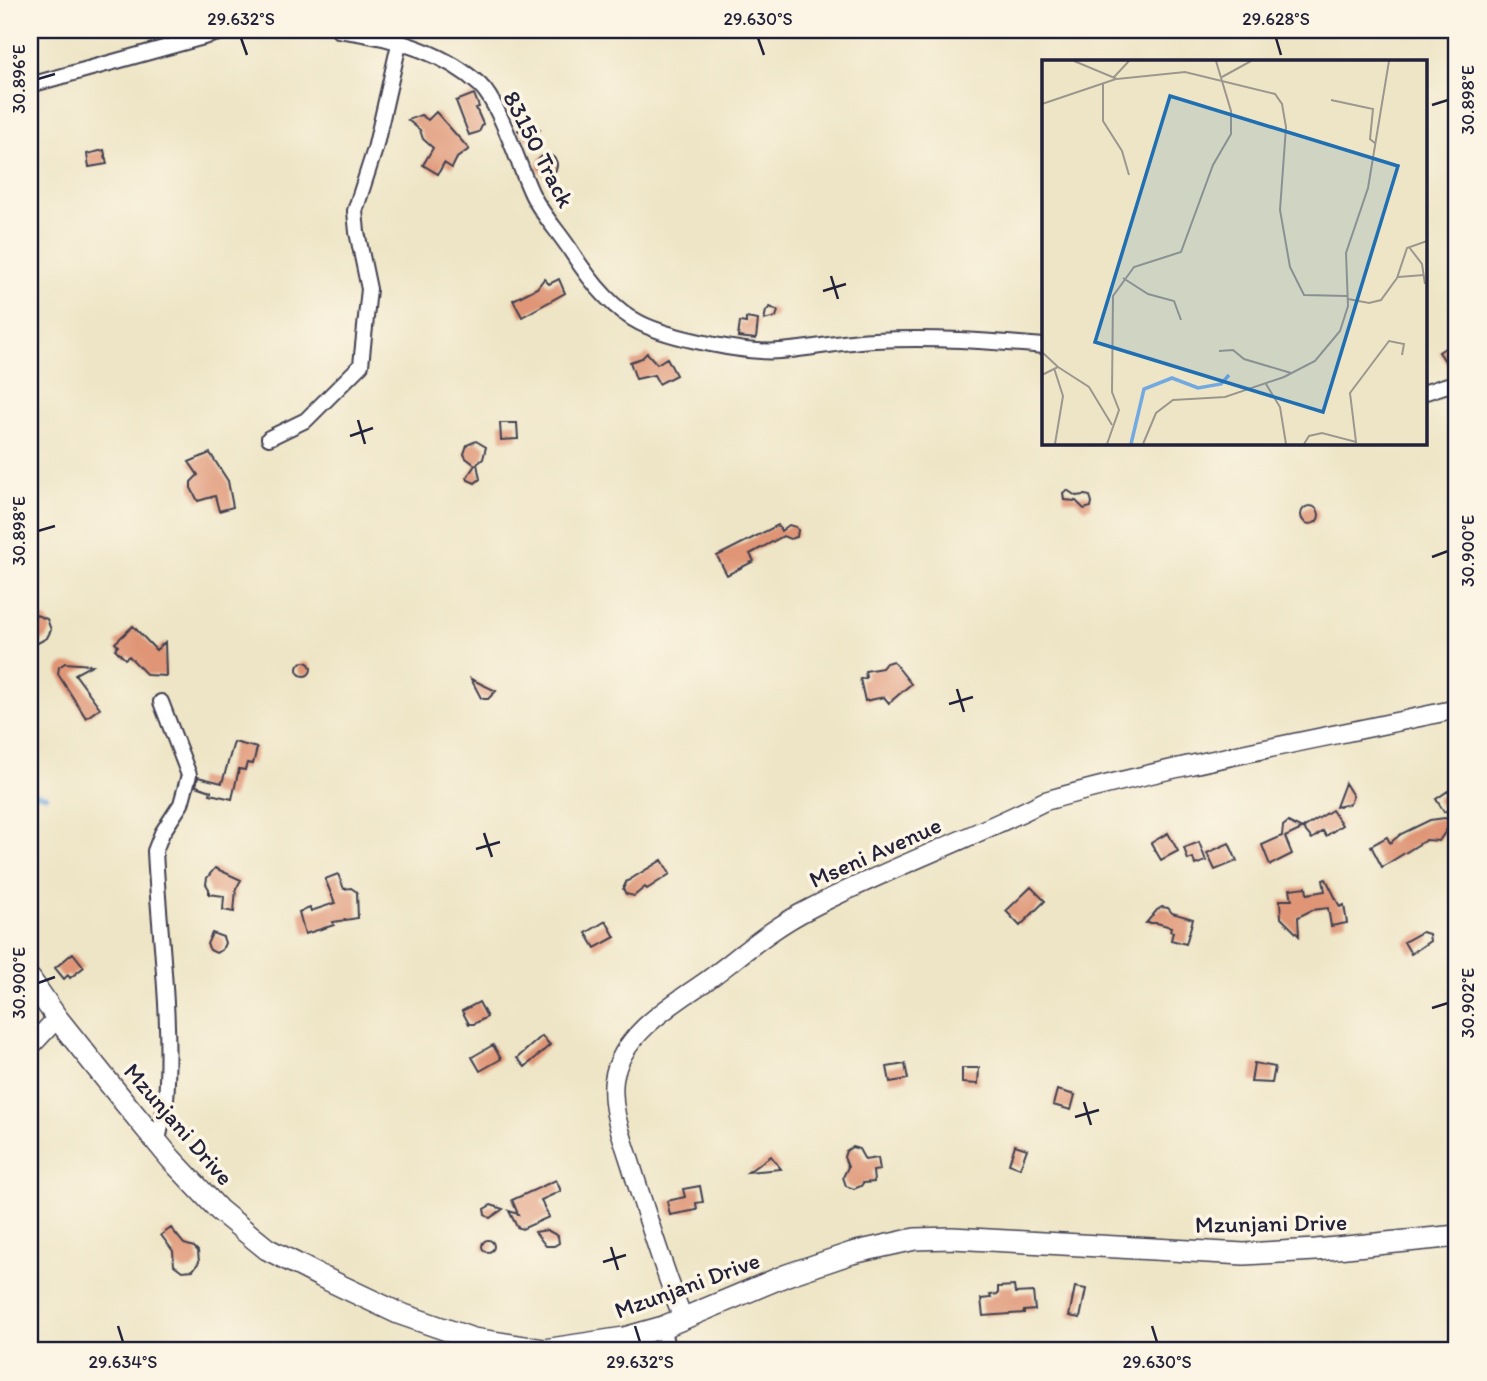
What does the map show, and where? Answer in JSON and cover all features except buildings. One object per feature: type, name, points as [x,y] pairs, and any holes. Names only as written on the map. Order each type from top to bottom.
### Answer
[{"type":"main road","name":"Mzunjani Drive","points":[[30,979],[57,1018],[158,1142],[219,1210],[267,1249],[398,1313],[473,1339],[544,1350],[624,1338],[663,1327],[787,1275],[852,1253],[915,1239],[952,1238],[1244,1254],[1330,1249],[1457,1236]]},
{"type":"street","points":[[30,85],[229,30]]},
{"type":"street","name":"83150 Track","points":[[338,30],[372,34],[443,61],[481,86],[493,103],[529,188],[545,215],[591,278],[627,314],[642,324],[712,344],[779,352],[872,340],[951,338],[1042,346]]},
{"type":"street","points":[[269,438],[306,421],[361,365],[369,289],[355,212],[375,149],[399,44]]},
{"type":"street","points":[[1428,391],[1457,382]]},
{"type":"street","points":[[158,1142],[166,1101],[166,1043],[155,851],[162,833],[181,804],[189,775],[161,702]]},
{"type":"street","name":"Mseni Avenue","points":[[683,1318],[662,1266],[620,1129],[613,1091],[614,1079],[626,1049],[681,998],[744,950],[807,909],[1045,801],[1087,789],[1457,709]]},
{"type":"street","points":[[30,1047],[57,1018]]},
{"type":"street","points":[[663,1327],[667,1351]]},
{"type":"waterway","points":[[30,793],[46,796]]}]
